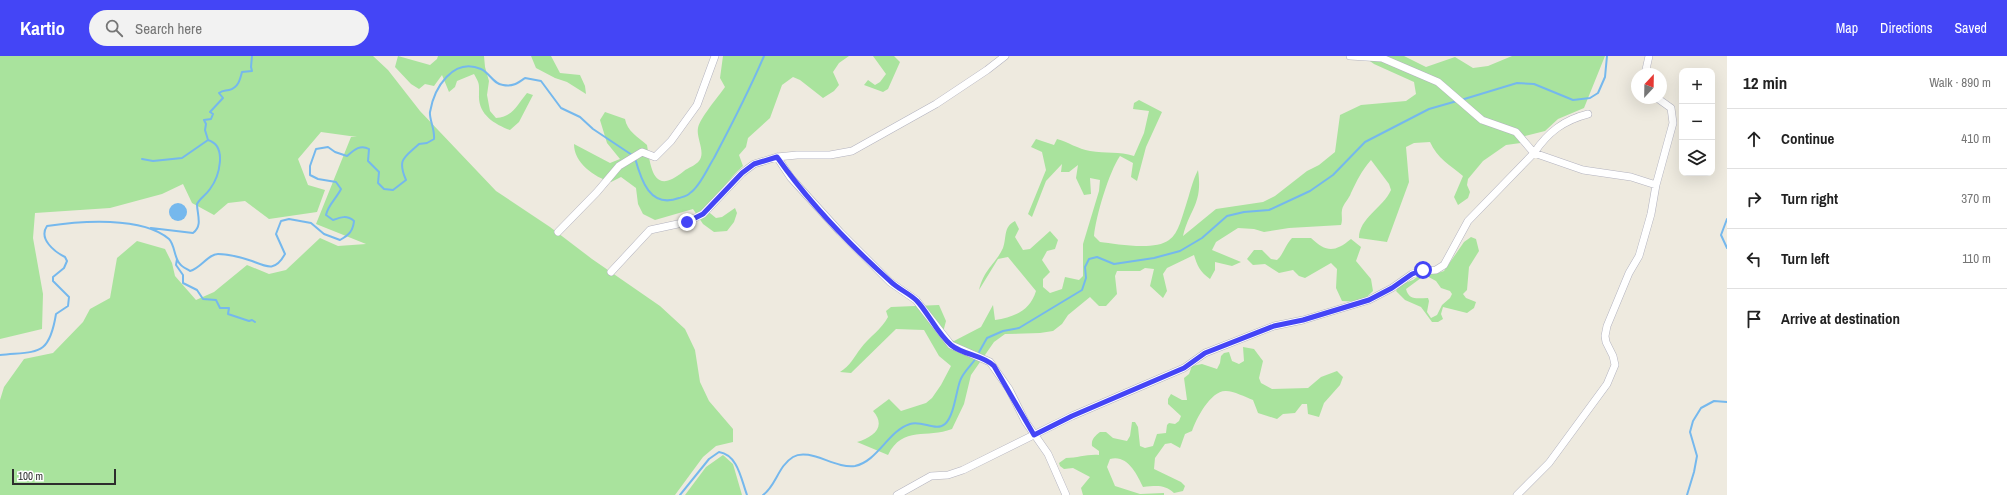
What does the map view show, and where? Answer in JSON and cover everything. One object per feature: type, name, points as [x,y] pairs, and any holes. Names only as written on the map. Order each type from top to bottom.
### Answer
[{"type":"street","points":[[558,232],[597,192],[619,166],[642,152],[655,156],[671,141],[697,105],[715,56]]},
{"type":"street","points":[[611,272],[650,230],[687,222],[703,214],[742,173],[754,164],[777,157],[798,155],[830,155],[852,151],[936,104],[1006,56]]},
{"type":"street","points":[[1350,56],[1382,58],[1438,82],[1482,120],[1516,132],[1534,152],[1583,170],[1631,177],[1656,185]]},
{"type":"street","points":[[1646,68],[1649,56]]},
{"type":"street","points":[[1517,495],[1549,463],[1594,403],[1610,377],[1615,365],[1605,336],[1607,326],[1629,273],[1639,256],[1651,214],[1656,185],[1673,123],[1671,108],[1665,104]]},
{"type":"street","points":[[897,495],[931,476],[948,475],[964,470],[1072,416],[1184,368],[1205,353],[1274,326],[1303,320],[1369,300],[1392,288],[1412,274],[1423,270],[1436,270],[1444,265],[1468,221],[1534,152],[1542,141],[1565,121],[1588,114]]},
{"type":"street","points":[[777,157],[792,178],[840,232],[890,282],[916,300],[951,345],[990,362],[994,366],[1034,435],[1048,454],[1066,495]]},
{"type":"green space","points":[[0,56],[373,56],[388,70],[420,111],[496,191],[550,227],[592,259],[660,306],[685,329],[695,350],[700,382],[709,401],[733,429],[733,442],[716,446],[703,457],[675,495],[0,495],[0,400],[4,387],[24,359],[53,353],[83,322],[90,309],[110,298],[117,258],[137,241],[165,249],[172,263],[175,276],[196,300],[214,292],[247,265],[269,274],[286,270],[320,238],[338,246],[366,244],[316,224],[351,137],[357,137],[321,132],[298,159],[308,185],[325,190],[317,212],[269,219],[245,201],[228,203],[214,215],[192,203],[183,184],[162,194],[110,208],[35,213],[33,238],[43,294],[42,329],[0,339]]},
{"type":"green space","points":[[398,56],[430,65],[437,59],[438,56],[484,56],[489,81],[487,95],[490,111],[496,118],[511,113],[527,93],[533,95],[519,122],[510,130],[498,125],[484,113],[479,102],[479,84],[474,74],[457,81],[455,87],[449,92],[442,75],[434,86],[425,84],[419,89],[411,84],[395,67]]},
{"type":"green space","points":[[531,56],[551,56],[560,73],[580,75],[585,86],[586,94],[567,82],[555,78],[536,68]]},
{"type":"green space","points":[[723,56],[849,56],[839,63],[833,72],[839,85],[834,91],[823,98],[800,80],[793,77],[782,85],[770,118],[748,138],[746,147],[739,155],[743,166],[705,209],[716,218],[722,217],[735,208],[737,213],[734,222],[727,231],[714,232],[703,224],[693,209],[655,220],[643,214],[638,204],[636,188],[621,177],[611,182],[598,177],[581,163],[577,157],[574,144],[610,163],[620,159],[607,143],[600,120],[605,112],[625,119],[630,130],[647,145],[650,163],[656,177],[660,180],[666,181],[674,178],[696,164],[702,153],[698,132],[699,124],[725,87],[720,78]]},
{"type":"green space","points":[[873,56],[894,56],[900,62],[888,89],[883,92],[864,85],[868,80],[875,85],[880,82],[886,74]]},
{"type":"green space","points":[[1363,56],[1404,56],[1426,67],[1455,57],[1473,68],[1488,66],[1512,56],[1605,56],[1584,108],[1558,119],[1545,131],[1525,136],[1527,142],[1506,145],[1483,161],[1468,179],[1467,185],[1470,192],[1468,198],[1458,205],[1454,197],[1463,176],[1436,153],[1430,142],[1414,143],[1406,147],[1409,182],[1387,242],[1359,238],[1360,231],[1367,219],[1383,202],[1391,190],[1389,184],[1371,160],[1362,172],[1342,210],[1341,225],[1289,228],[1264,232],[1254,229],[1238,228],[1216,242],[1212,250],[1241,262],[1232,266],[1215,262],[1215,270],[1210,279],[1199,268],[1194,255],[1167,268],[1163,274],[1167,291],[1163,298],[1150,286],[1154,269],[1145,268],[1140,271],[1117,271],[1115,276],[1117,294],[1106,306],[1099,306],[1090,297],[1068,315],[1062,324],[1053,331],[1005,334],[994,342],[971,375],[964,404],[952,429],[943,432],[908,436],[894,446],[888,455],[857,442],[863,440],[876,431],[879,422],[873,411],[889,399],[901,411],[926,403],[932,398],[941,385],[951,366],[939,356],[924,330],[896,329],[851,373],[840,372],[849,364],[864,344],[882,325],[888,317],[886,311],[891,307],[939,305],[946,321],[942,336],[954,341],[981,327],[993,305],[995,320],[1009,317],[1020,312],[1030,304],[1036,291],[1008,257],[998,259],[979,290],[984,277],[1003,248],[1007,229],[1011,223],[1015,221],[1019,229],[1015,237],[1023,250],[1030,249],[1050,231],[1058,240],[1055,249],[1047,251],[1042,260],[1050,272],[1043,279],[1043,287],[1050,293],[1062,289],[1065,277],[1079,280],[1083,276],[1083,244],[1099,191],[1100,180],[1090,178],[1091,194],[1084,195],[1076,178],[1078,165],[1069,172],[1061,172],[1062,164],[1046,181],[1032,217],[1028,214],[1046,170],[1042,152],[1031,147],[1036,139],[1054,145],[1057,139],[1086,150],[1134,156],[1144,133],[1149,111],[1133,109],[1134,103],[1139,100],[1162,112],[1146,147],[1137,181],[1131,177],[1133,163],[1120,156],[1116,163],[1097,217],[1094,236],[1100,242],[1125,245],[1145,246],[1163,243],[1169,240],[1178,229],[1198,170],[1199,191],[1183,236],[1216,209],[1263,202],[1275,196],[1307,171],[1319,165],[1335,152],[1340,115],[1361,105],[1406,101],[1416,94],[1414,82],[1374,64]]},
{"type":"green space","points":[[1471,237],[1476,239],[1479,251],[1469,267],[1467,290],[1463,294],[1466,298],[1476,302],[1474,308],[1467,313],[1443,307],[1441,314],[1443,319],[1438,322],[1432,322],[1421,307],[1405,300],[1396,291],[1400,285],[1413,280],[1421,274],[1435,274],[1444,271],[1464,242]],"holes":[[[1425,275],[1436,281],[1441,288],[1450,291],[1452,294],[1450,298],[1442,305],[1437,315],[1431,318],[1427,312],[1429,301],[1428,298],[1414,298],[1407,293],[1406,289]]]},
{"type":"green space","points":[[1292,238],[1311,238],[1321,246],[1330,249],[1340,247],[1351,239],[1361,247],[1356,261],[1371,279],[1373,291],[1363,299],[1342,301],[1336,288],[1337,269],[1331,263],[1305,278],[1299,276],[1293,270],[1279,273],[1265,264],[1253,265],[1247,259],[1254,250],[1262,250],[1271,259],[1277,260]]},
{"type":"green space","points":[[1243,347],[1254,349],[1263,361],[1259,378],[1261,383],[1272,389],[1308,388],[1321,377],[1337,371],[1343,377],[1340,385],[1324,403],[1319,417],[1308,414],[1307,404],[1302,404],[1295,413],[1283,414],[1277,419],[1258,413],[1253,400],[1240,394],[1226,391],[1215,395],[1205,406],[1192,431],[1185,434],[1180,448],[1171,443],[1165,444],[1155,458],[1154,469],[1181,482],[1185,486],[1183,491],[1174,493],[1163,487],[1143,487],[1131,466],[1121,459],[1116,458],[1110,459],[1107,467],[1115,486],[1140,494],[1164,493],[1164,495],[1083,495],[1081,488],[1090,477],[1073,468],[1064,469],[1060,466],[1059,463],[1066,458],[1099,455],[1099,451],[1092,446],[1092,441],[1100,432],[1106,432],[1113,438],[1127,441],[1130,436],[1132,422],[1135,422],[1138,427],[1140,446],[1145,448],[1153,446],[1157,434],[1166,433],[1167,425],[1169,423],[1175,424],[1179,421],[1181,416],[1168,404],[1168,399],[1171,394],[1182,400],[1187,400],[1184,378],[1189,374],[1192,366],[1202,364],[1217,369],[1221,356],[1224,353],[1229,352],[1232,361],[1239,364],[1244,361]]},
{"type":"green space","points":[[723,455],[733,464],[742,495],[685,495],[706,467]]},
{"type":"water","points":[[174,203],[182,203],[187,208],[185,219],[182,221],[174,221],[169,216],[169,208]]},
{"type":"waterway","points":[[151,228],[193,233],[198,227],[199,220],[197,204],[213,184],[219,170],[220,162],[218,148],[214,143],[208,140],[204,120],[211,119],[213,114],[210,112],[223,98],[219,93],[237,86],[242,72],[252,71],[252,56]]},
{"type":"waterway","points":[[635,158],[640,175],[648,190],[654,196],[669,200],[689,194],[700,182],[714,158],[764,56]]},
{"type":"waterway","points":[[1461,100],[1517,83],[1534,84],[1573,100],[1590,98],[1598,93],[1605,77],[1607,56]]},
{"type":"waterway","points":[[0,355],[33,352],[40,349],[50,338],[56,314],[68,306],[69,297],[53,281],[53,277],[64,268],[67,261],[65,257],[57,252],[46,240],[45,231],[47,226],[110,222],[127,223],[143,227],[157,232],[169,239],[178,261],[182,266],[190,271],[198,267],[211,256],[218,254],[240,257],[262,265],[274,266],[278,264],[285,254],[276,234],[281,221],[289,219],[311,223],[324,234],[340,240],[352,230],[354,221],[349,218],[341,217],[333,220],[326,215],[328,208],[341,189],[336,182],[318,179],[310,175],[310,166],[316,149],[328,147],[335,152],[347,156],[360,147],[369,149],[368,161],[379,172],[378,183],[384,189],[393,190],[406,180],[402,167],[402,163],[406,156],[419,144],[427,143],[434,139],[434,132],[430,118],[432,103],[436,93],[446,77],[462,67],[471,66],[481,69],[494,81],[503,85],[513,85],[525,78],[541,81],[561,108],[580,117],[593,129],[632,155]]},
{"type":"waterway","points":[[978,354],[987,338],[1003,331],[1019,328],[1082,290],[1086,278],[1085,267],[1089,259],[1097,257],[1114,264],[1154,258],[1180,251],[1202,238],[1227,216],[1244,212],[1269,210],[1310,191],[1333,175],[1365,142],[1429,109],[1457,101]]},
{"type":"waterway","points":[[142,159],[153,161],[182,158],[208,140]]},
{"type":"waterway","points":[[1727,219],[1721,235],[1727,248]]},
{"type":"waterway","points":[[177,259],[176,265],[183,275],[183,283],[197,290],[203,299],[216,300],[220,308],[229,308],[228,314],[255,322]]},
{"type":"waterway","points":[[763,495],[771,487],[784,465],[793,457],[799,455],[814,456],[847,466],[855,466],[870,458],[895,433],[910,424],[919,423],[937,427],[945,424],[953,410],[961,378],[976,358]]},
{"type":"waterway","points":[[1687,495],[1697,456],[1690,432],[1693,421],[1701,408],[1714,401],[1727,402]]},
{"type":"waterway","points":[[680,495],[709,459],[719,452],[731,458],[735,463],[741,475],[747,495]]},
{"type":"route","points":[[687,222],[703,214],[742,173],[754,164],[777,157],[810,200],[890,282],[916,300],[951,345],[990,362],[994,366],[1009,389],[1025,421],[1034,435],[1072,416],[1184,368],[1205,353],[1274,326],[1329,313],[1369,300],[1392,288],[1412,274],[1423,270]]}]
